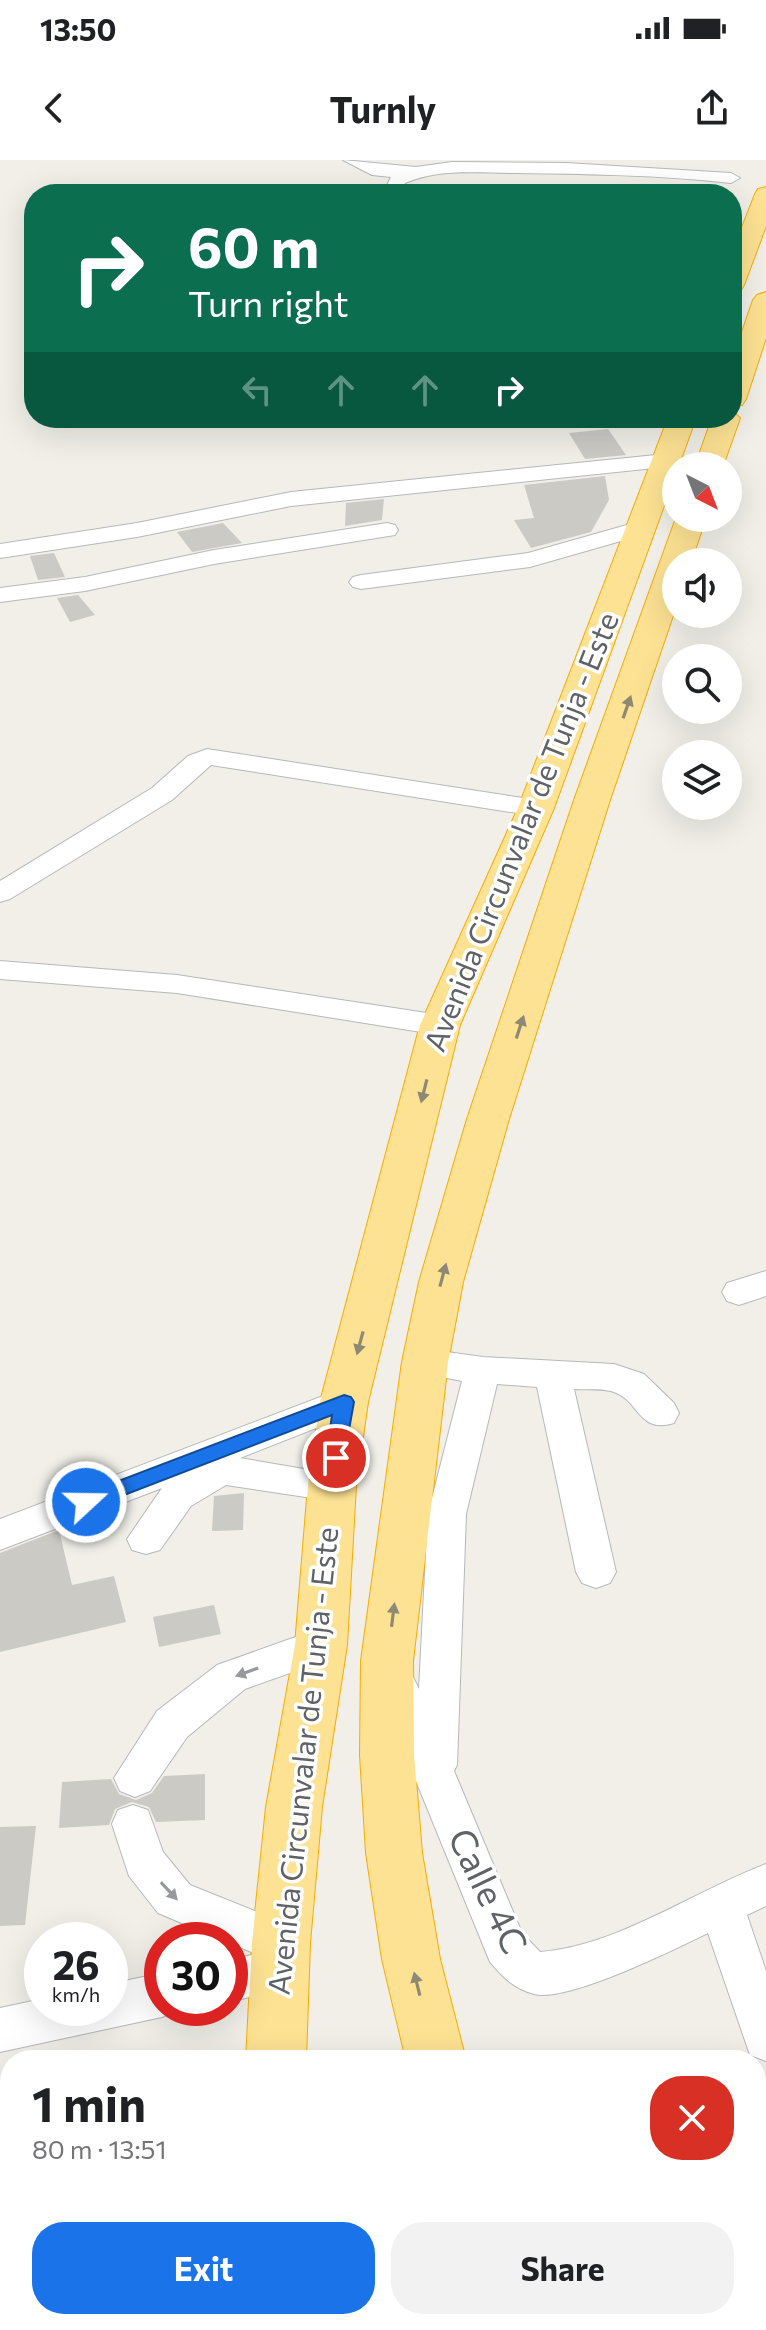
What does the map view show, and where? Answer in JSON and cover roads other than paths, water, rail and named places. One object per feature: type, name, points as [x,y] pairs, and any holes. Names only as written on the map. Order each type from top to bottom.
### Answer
[{"type":"highway","points":[[742,243],[766,194]]},
{"type":"highway","points":[[742,370],[766,300]]},
{"type":"highway","name":"Avenida Circunvalar de Tunja - Este","points":[[669,452],[678,428]]},
{"type":"highway","points":[[714,452],[722,428]]},
{"type":"highway","name":"Avenida Circunvalar de Tunja - Este","points":[[276,2050],[294,1807],[321,1645],[332,1486],[344,1402],[440,1025],[536,808],[662,472]]},
{"type":"highway","name":"Avenida Circunvalar de Tunja - Este","points":[[434,2050],[411,1959],[394,1853],[387,1755],[387,1661],[425,1362],[441,1282],[488,1119],[592,800],[662,602]]},
{"type":"street","points":[[729,184],[741,160]]},
{"type":"street","points":[[354,162],[378,171],[470,168],[500,177],[507,184],[520,168],[559,174],[598,174],[710,167],[726,184]]},
{"type":"street","points":[[354,162],[383,184]]},
{"type":"street","points":[[396,184],[397,180],[413,172]]},
{"type":"street","points":[[0,551],[62,543],[291,499],[662,461]]},
{"type":"street","points":[[410,485],[361,582],[530,560],[641,528]]},
{"type":"street","points":[[0,595],[85,584],[214,557],[387,530]]},
{"type":"street","points":[[62,543],[85,584]]},
{"type":"street","points":[[0,893],[162,794],[197,762],[207,757],[536,808]]},
{"type":"street","points":[[0,970],[177,984],[440,1025]]},
{"type":"street","points":[[425,1362],[553,1376],[614,1378],[631,1384],[661,1413]]},
{"type":"street","points":[[436,1777],[447,1514],[483,1370]]},
{"type":"street","points":[[553,1376],[596,1572]]},
{"type":"street","points":[[0,1535],[344,1402]]},
{"type":"street","points":[[146,1539],[178,1495],[203,1478],[225,1470],[332,1486]]},
{"type":"street","points":[[135,1778],[172,1724],[231,1677],[321,1645]]},
{"type":"street","name":"Calle 4C","points":[[387,1661],[506,1947],[520,1964],[535,1974],[571,1969],[766,1884]]},
{"type":"street","points":[[133,1824],[144,1862],[174,1899],[281,1957]]},
{"type":"street","points":[[721,1904],[766,2039]]},
{"type":"street","points":[[248,1973],[281,1957]]},
{"type":"street","points":[[0,2030],[24,2025]]}]
